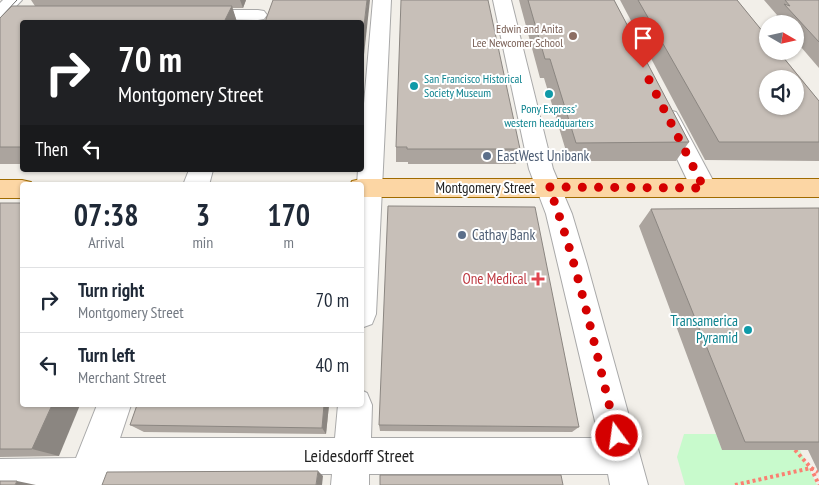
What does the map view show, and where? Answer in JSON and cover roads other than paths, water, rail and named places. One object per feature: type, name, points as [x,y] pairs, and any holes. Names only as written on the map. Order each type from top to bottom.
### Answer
[{"type":"main road","points":[[0,188],[20,189]]},
{"type":"main road","name":"Montgomery Street","points":[[366,188],[819,188]]},
{"type":"street","points":[[0,14],[13,0]]},
{"type":"street","points":[[364,238],[366,188],[382,0]]},
{"type":"street","points":[[502,0],[541,169],[559,214],[573,264],[625,470]]},
{"type":"street","points":[[179,15],[259,12]]},
{"type":"street","points":[[0,14],[22,15]]},
{"type":"street","points":[[660,103],[704,188]]},
{"type":"street","points":[[90,473],[113,407]]},
{"type":"street","points":[[351,470],[355,407]]},
{"type":"street","name":"Leidesdorff Street","points":[[0,478],[90,473],[351,470],[625,470]]},
{"type":"tram line","points":[[0,18],[17,0]]},
{"type":"place","name":"Edwin and Anita Lee Newcomer School","points":[[573,36]]},
{"type":"place","name":"San Francisco Historical Society Museum","points":[[414,86]]},
{"type":"place","name":"Pony Express’ western headquarters","points":[[549,94]]},
{"type":"place","name":"EastWest Unibank","points":[[487,156]]},
{"type":"place","name":"Cathay Bank","points":[[462,235]]},
{"type":"place","name":"One Medical","points":[[538,279]]},
{"type":"place","name":"Transamerica Pyramid","points":[[748,330]]}]
